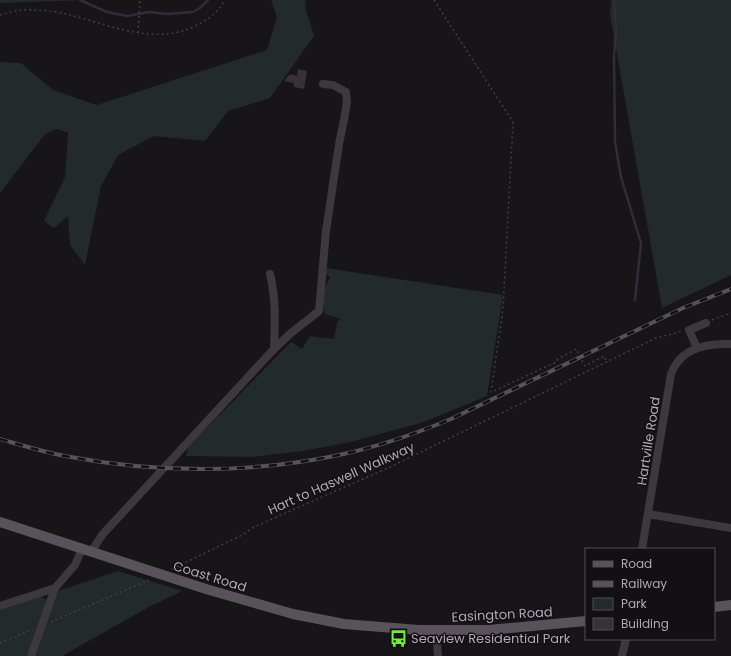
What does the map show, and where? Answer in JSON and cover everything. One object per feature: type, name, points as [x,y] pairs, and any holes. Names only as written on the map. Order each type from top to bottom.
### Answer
[{"type":"main road","name":"Coast Road","points":[[0,522],[132,566],[292,614],[344,624],[419,630]]},
{"type":"main road","points":[[715,607],[731,605]]},
{"type":"main road","name":"Easington Road","points":[[419,630],[488,630],[585,621]]},
{"type":"street","points":[[31,656],[55,588],[86,550],[102,535],[274,349],[291,333],[319,311],[326,231],[347,102],[346,92],[333,85],[323,84]]},
{"type":"street","points":[[270,274],[274,289],[274,349]]},
{"type":"street","points":[[706,323],[689,330],[697,348],[712,345],[731,344]]},
{"type":"street","name":"Hartville Road","points":[[642,548],[671,374],[674,365],[681,357],[689,351],[697,348]]},
{"type":"street","points":[[648,514],[731,528]]},
{"type":"street","points":[[0,606],[55,588]]},
{"type":"street","points":[[436,630],[438,656]]},
{"type":"street","points":[[622,656],[626,640]]},
{"type":"path","points":[[138,33],[140,0]]},
{"type":"path","points":[[0,15],[21,10],[65,13],[103,25],[138,33],[163,34],[189,29],[211,18],[222,6],[225,0]]},
{"type":"path","points":[[434,0],[513,122],[504,309],[491,392],[556,362],[558,359],[576,350],[585,366],[604,356],[606,361]]},
{"type":"path","points":[[706,323],[731,313]]},
{"type":"path","name":"Hart to Haswell Walkway","points":[[169,571],[254,527],[388,468],[606,361],[656,338],[675,332],[689,330]]},
{"type":"path","points":[[179,566],[208,575],[208,583]]},
{"type":"path","points":[[50,622],[150,579]]},
{"type":"path","points":[[0,643],[36,628]]},
{"type":"green space","points":[[0,0],[85,0],[0,3]]},
{"type":"green space","points":[[271,0],[306,0],[305,7],[314,36],[270,98],[228,111],[205,141],[154,136],[118,155],[101,186],[85,265],[70,245],[68,216],[54,228],[44,221],[65,177],[68,133],[57,129],[45,134],[0,193],[0,62],[21,63],[53,90],[97,105],[267,50],[277,17]]},
{"type":"green space","points":[[611,0],[731,0],[731,275],[662,308],[610,15]]},
{"type":"green space","points":[[326,268],[503,295],[487,396],[424,422],[351,442],[303,451],[252,457],[186,456],[188,448],[197,438],[291,342],[302,349],[310,336],[334,339],[337,322],[341,319],[325,314],[323,296],[325,287],[330,277],[326,274]]},
{"type":"green space","points":[[118,571],[182,591],[147,608],[62,656],[34,656],[58,591]]},
{"type":"green space","points":[[40,596],[49,601],[29,656],[0,656],[0,608]]},
{"type":"building","points":[[298,69],[307,71],[304,89],[294,87],[294,83],[284,81],[290,74],[297,76]]},
{"type":"waterway","points":[[80,0],[107,12],[127,16],[149,12],[167,14],[193,12],[200,8],[208,0]]},
{"type":"waterway","points":[[614,0],[616,31],[614,56],[615,142],[621,177],[641,243],[635,300]]},
{"type":"railway","points":[[0,439],[65,456],[99,462],[167,468],[202,469],[270,466],[339,455],[396,440],[451,419],[683,308],[731,289]]},
{"type":"place","name":"Seaview Residential Park","points":[[398,638]]}]
